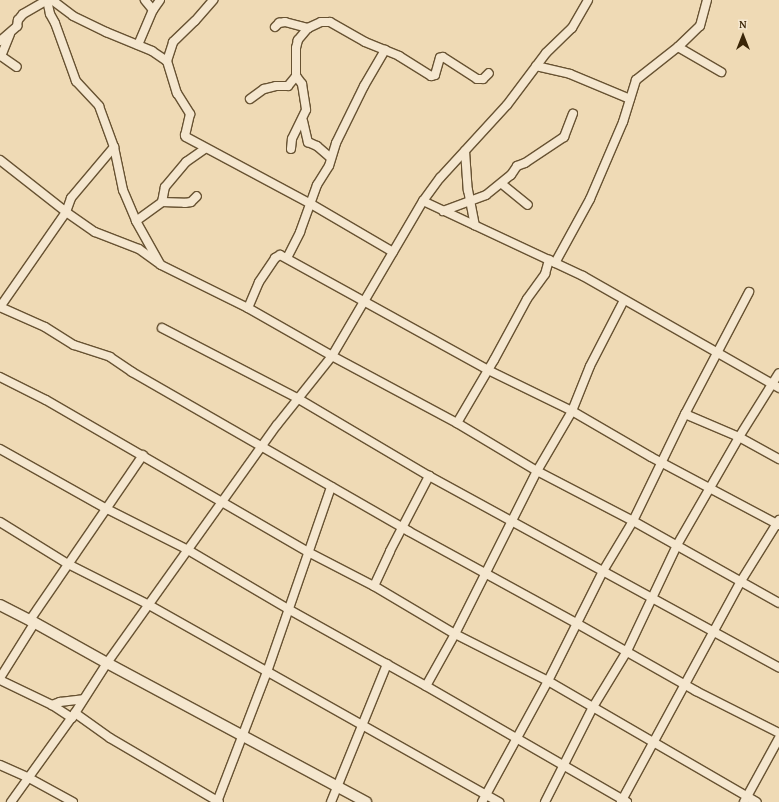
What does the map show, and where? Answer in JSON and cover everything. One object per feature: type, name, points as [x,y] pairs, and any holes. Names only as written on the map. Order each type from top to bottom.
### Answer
[{"type":"street","points":[[0,41],[17,26],[18,20],[23,14],[47,0],[50,14],[55,23],[76,80],[99,106],[114,148],[122,190],[136,221],[161,265]]},
{"type":"street","points":[[52,0],[73,16],[106,32],[138,44],[152,51],[166,61],[178,93],[190,114],[185,136],[311,204],[393,252]]},
{"type":"street","points":[[145,0],[153,10]]},
{"type":"street","points":[[138,44],[153,10],[160,0]]},
{"type":"street","points":[[166,61],[173,42],[195,21],[213,0]]},
{"type":"street","points":[[11,802],[73,715],[106,663],[150,605],[261,447],[297,398],[332,356],[423,201],[440,178],[507,106],[536,66],[556,42],[572,28],[588,0]]},
{"type":"street","points":[[457,422],[488,370],[527,299],[545,274],[590,199],[637,78],[678,47],[700,26],[707,0]]},
{"type":"street","points":[[275,27],[279,23],[285,22],[308,28]]},
{"type":"street","points":[[292,149],[292,139],[303,121],[307,105],[302,84],[296,76],[296,48],[298,40],[308,28],[321,22],[330,22],[365,42],[386,50],[431,76],[435,75],[440,58],[443,57],[477,79],[482,79],[489,73]]},
{"type":"street","points":[[10,33],[1,56],[17,67]]},
{"type":"street","points":[[678,47],[721,72]]},
{"type":"street","points":[[286,258],[298,237],[317,185],[329,166],[336,143],[349,119],[352,108],[386,50]]},
{"type":"street","points":[[536,66],[570,74],[630,99]]},
{"type":"street","points":[[250,99],[264,89],[276,86],[288,86],[296,76]]},
{"type":"street","points":[[443,211],[486,195],[502,184],[517,166],[525,163],[564,137],[573,114]]},
{"type":"street","points":[[303,121],[308,142],[317,146],[331,158]]},
{"type":"street","points":[[114,148],[68,202],[66,212],[0,307],[45,327],[74,345],[110,357],[132,372],[331,487],[627,651],[685,685],[779,734]]},
{"type":"street","points":[[162,202],[165,187],[186,162],[206,148]]},
{"type":"street","points":[[465,152],[470,201],[475,225]]},
{"type":"street","points":[[0,160],[66,212],[95,232],[138,250],[161,265],[248,308],[332,356],[457,422],[537,471],[633,521],[779,603]]},
{"type":"street","points":[[502,184],[528,205]]},
{"type":"street","points":[[136,221],[162,202],[191,202],[197,196]]},
{"type":"street","points":[[423,201],[583,276],[776,387]]},
{"type":"street","points":[[0,448],[107,509],[188,550],[623,801],[741,581],[778,523],[662,463],[572,411],[488,370],[280,255],[274,258],[254,293],[248,308]]},
{"type":"street","points":[[484,799],[548,681],[603,571],[633,521],[685,414],[749,292]]},
{"type":"street","points":[[254,293],[256,306],[270,321]]},
{"type":"street","points":[[426,686],[455,634],[537,471],[572,411],[590,366],[624,300]]},
{"type":"street","points":[[162,328],[297,398],[429,476],[511,522],[779,668]]},
{"type":"street","points":[[545,802],[593,707],[627,651],[677,545],[739,437],[776,387],[779,372]]},
{"type":"street","points":[[0,377],[46,400],[308,552],[374,586],[455,634],[548,681],[654,742],[745,799],[757,802]]},
{"type":"street","points":[[685,414],[739,437],[779,460]]},
{"type":"street","points":[[143,455],[68,564],[0,679],[73,715],[218,802],[267,672],[331,487]]},
{"type":"street","points":[[374,586],[402,527],[429,476]]},
{"type":"street","points":[[0,522],[68,564],[150,605],[362,725],[484,799],[499,802]]},
{"type":"street","points":[[0,605],[33,621],[106,663],[366,802]]},
{"type":"street","points":[[331,802],[387,664]]},
{"type":"street","points":[[52,705],[60,702],[83,699]]},
{"type":"street","points":[[745,799],[779,738]]},
{"type":"street","points":[[0,765],[29,778],[73,802]]}]
